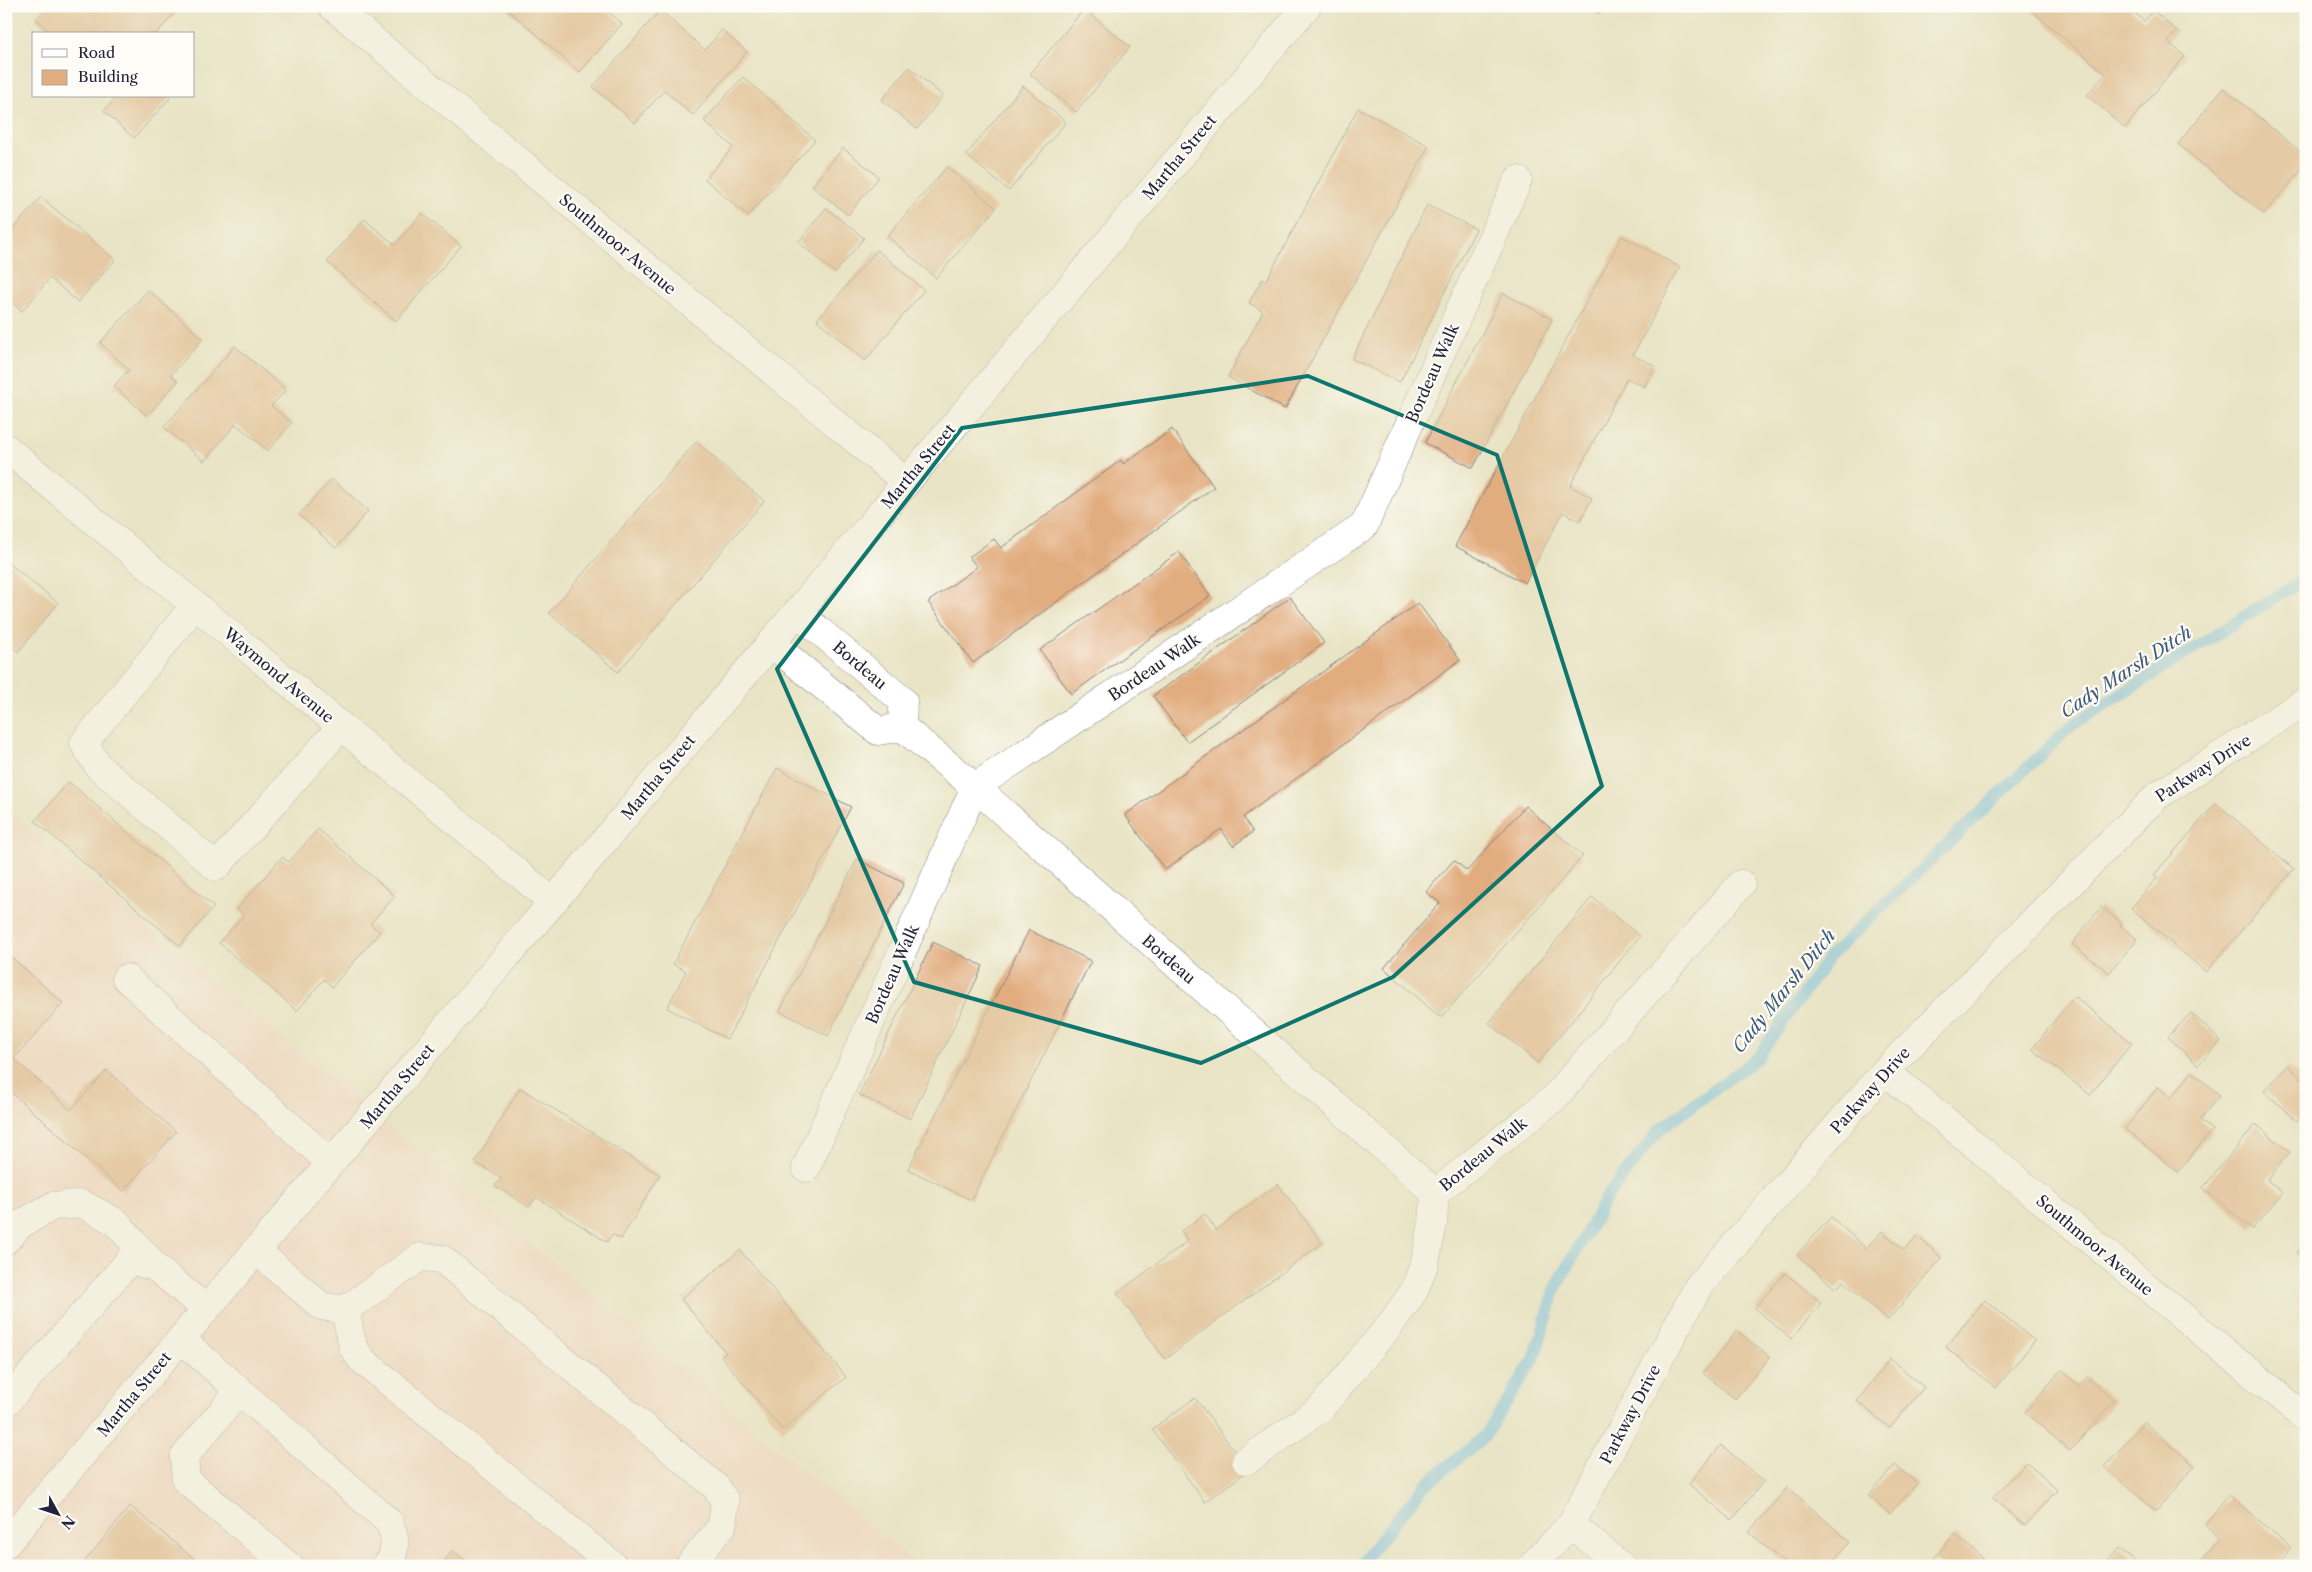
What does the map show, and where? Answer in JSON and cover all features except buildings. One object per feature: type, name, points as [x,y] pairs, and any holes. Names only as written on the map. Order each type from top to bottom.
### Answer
[{"type":"street","name":"Southmoor Avenue","points":[[332,6],[905,482]]},
{"type":"street","name":"Martha Street","points":[[6,1544],[553,902],[1307,6]]},
{"type":"street","name":"Bordeau Walk","points":[[806,1168],[974,787],[1364,526],[1518,180]]},
{"type":"street","name":"Waymond Avenue","points":[[6,448],[553,902]]},
{"type":"street","points":[[195,605],[84,743],[98,766],[216,867],[342,727]]},
{"type":"street","name":"Bordeau","points":[[797,612],[903,701],[902,726],[974,787],[1435,1193]]},
{"type":"street","points":[[771,643],[878,731],[902,726]]},
{"type":"street","name":"Parkway Drive","points":[[1532,1566],[1571,1524],[1698,1287],[1885,1071],[2158,796],[2306,701]]},
{"type":"street","name":"Bordeau Walk","points":[[1246,1461],[1320,1409],[1390,1325],[1414,1291],[1425,1262],[1433,1224],[1435,1193],[1554,1098],[1741,884]]},
{"type":"street","points":[[126,978],[331,1163]]},
{"type":"street","name":"Southmoor Avenue","points":[[1885,1071],[2306,1418]]},
{"type":"street","points":[[6,1240],[21,1224],[53,1206],[82,1204],[116,1222],[155,1267],[206,1309]]},
{"type":"street","points":[[256,1250],[321,1306],[345,1310],[420,1256],[442,1259],[716,1488],[724,1501],[722,1526],[689,1566]]},
{"type":"street","points":[[6,1403],[130,1260],[155,1267]]},
{"type":"street","points":[[345,1310],[354,1347],[362,1360],[614,1566]]},
{"type":"street","points":[[181,1339],[389,1522],[396,1539],[390,1561],[386,1566]]},
{"type":"street","points":[[240,1390],[184,1457],[186,1480],[289,1566]]},
{"type":"street","points":[[1571,1524],[1621,1566]]},
{"type":"highlighted area","points":[[1308,376],[1497,455],[1602,786],[1393,977],[1201,1063],[914,982],[777,669],[962,428]]},
{"type":"shaded area","points":[[6,810],[919,1566],[6,1566]]},
{"type":"waterway","name":"Cady Marsh Ditch","points":[[1359,1566],[1423,1487],[1485,1436],[1534,1359],[1556,1287],[1606,1198],[1659,1130],[1757,1058],[1829,957],[2071,726],[2306,578]]}]
